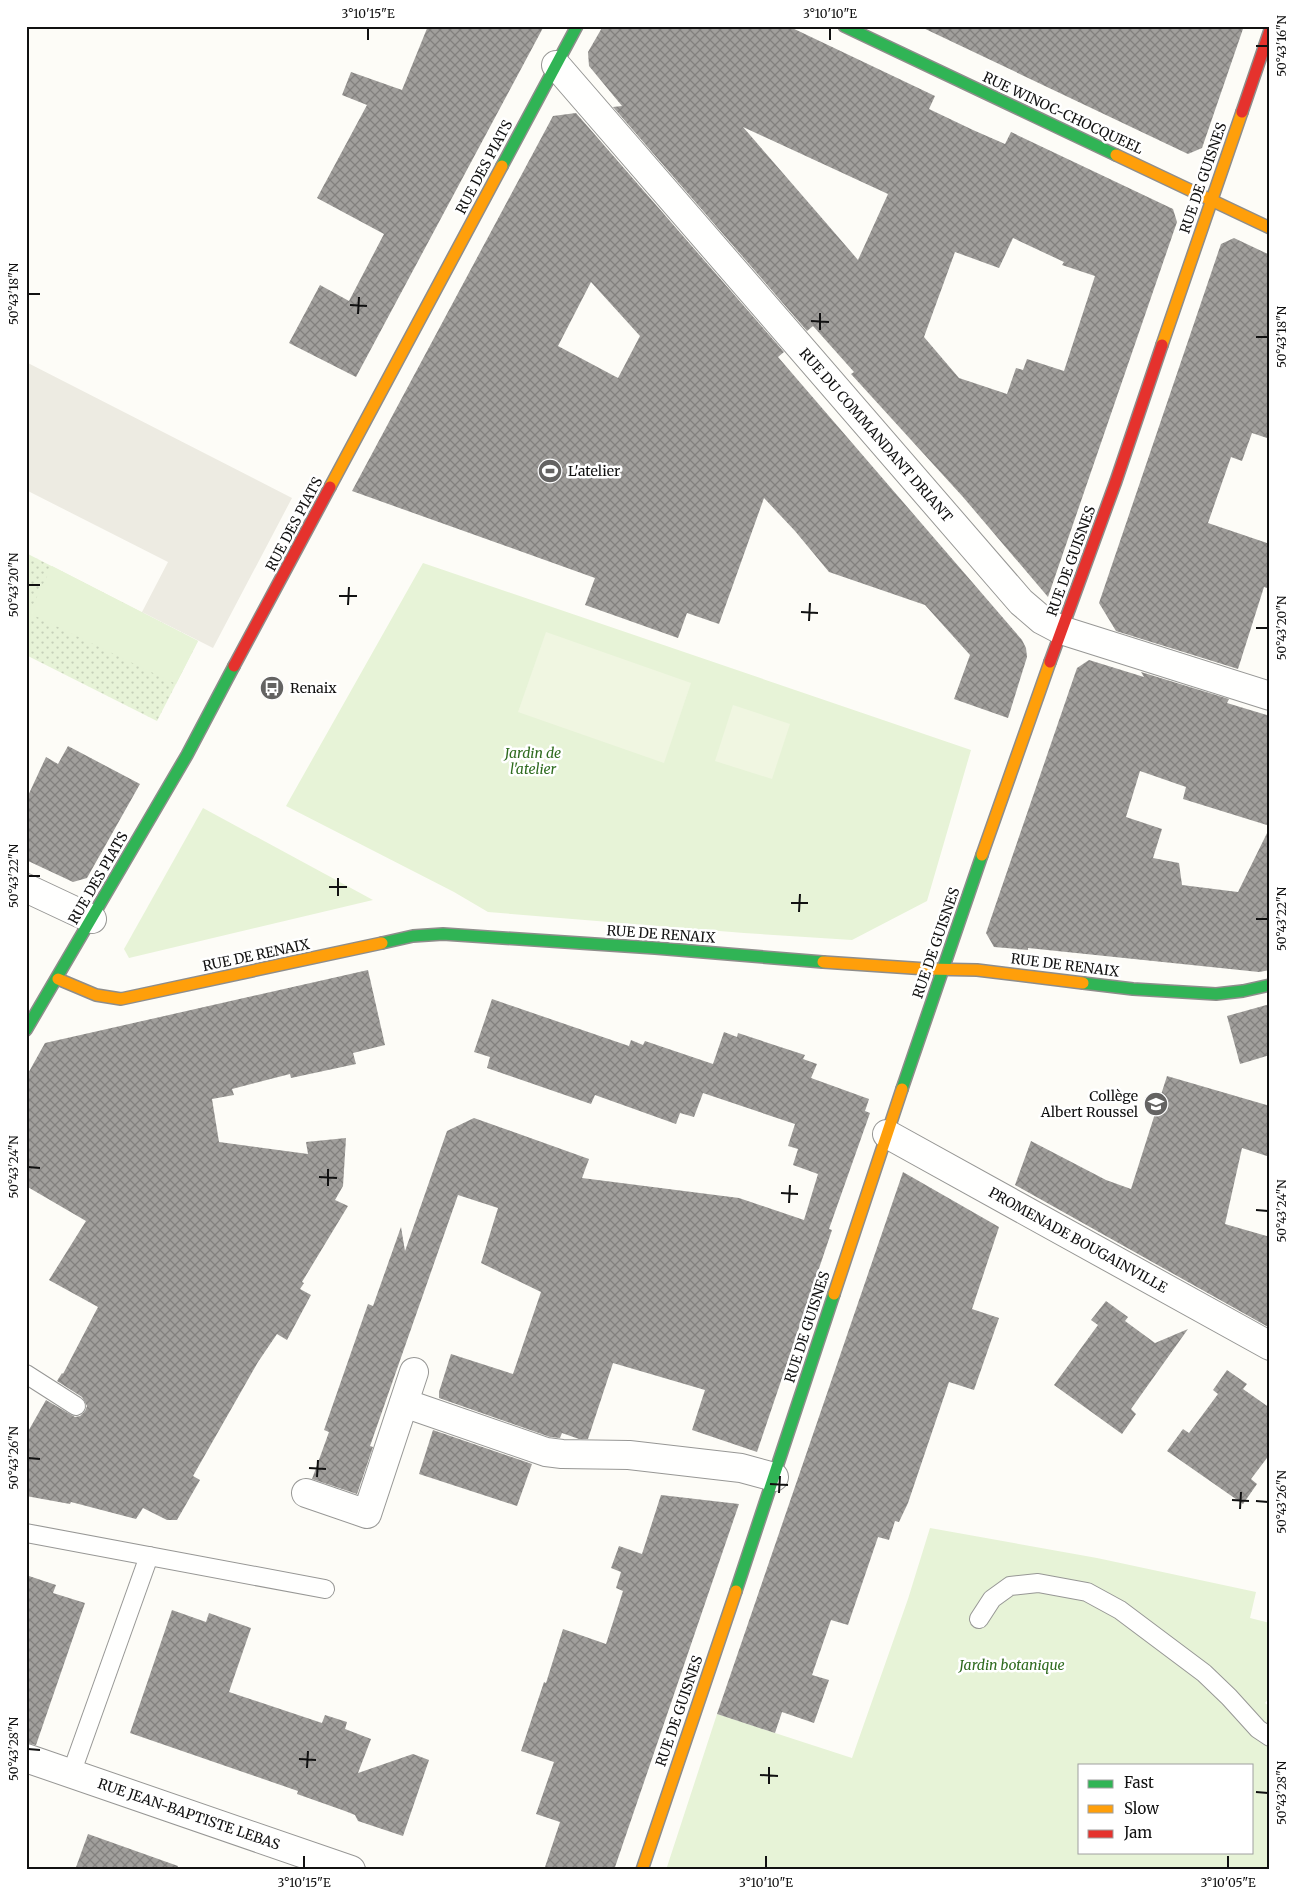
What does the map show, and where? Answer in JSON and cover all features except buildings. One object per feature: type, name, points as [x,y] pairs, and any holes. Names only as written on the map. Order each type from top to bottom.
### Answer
[{"type":"street","name":"RUE DES PIATS","points":[[26,1030],[58,979],[191,747],[577,26]]},
{"type":"street","name":"RUE WINOC-CHOCQUEEL","points":[[844,26],[1270,228]]},
{"type":"street","name":"RUE DE GUISNES","points":[[642,1870],[942,970],[1017,751],[1116,481],[1270,30]]},
{"type":"street","name":"RUE DU COMMANDANT DRIANT","points":[[556,64],[1021,602],[1042,620],[1061,630],[1270,696]]},
{"type":"street","points":[[26,888],[92,919]]},
{"type":"street","name":"RUE DE RENAIX","points":[[58,979],[94,995],[107,999],[121,999],[413,936],[436,934],[655,948],[844,964],[942,970],[977,970],[1133,989],[1216,994],[1243,991],[1270,984]]},
{"type":"street","name":"PROMENADE BOUGAINVILLE","points":[[887,1134],[1270,1346]]},
{"type":"street","points":[[306,1493],[367,1514],[414,1372]]},
{"type":"street","points":[[404,1403],[546,1452],[638,1456],[741,1468],[774,1477]]},
{"type":"street","name":"RUE JEAN-BAPTISTE LEBAS","points":[[26,1758],[293,1860],[351,1870]]},
{"type":"lane","points":[[26,1374],[76,1406]]},
{"type":"lane","points":[[26,1534],[325,1589]]},
{"type":"lane","points":[[71,1774],[150,1556]]},
{"type":"lane","points":[[979,1619],[992,1600],[1010,1586],[1038,1583],[1087,1592],[1120,1610],[1204,1674],[1229,1697],[1258,1729],[1270,1737]]},
{"type":"green space","points":[[26,553],[198,641],[157,721],[26,655]]},
{"type":"green space","name":"Jardin de l'atelier","points":[[423,563],[971,750],[927,901],[852,940],[488,912],[454,892],[286,806]]},
{"type":"green space","points":[[52,566],[198,641],[176,684],[29,613]]},
{"type":"green space","points":[[546,632],[691,683],[664,763],[518,712]]},
{"type":"green space","points":[[733,705],[790,724],[772,779],[715,761]]},
{"type":"green space","points":[[203,808],[373,900],[129,958],[124,949]]},
{"type":"green space","name":"Jardin botanique","points":[[930,1528],[1097,1558],[1256,1592],[1250,1618],[1270,1623],[1270,1697],[1265,1703],[1270,1707],[1270,1870],[666,1870],[717,1714],[852,1758],[908,1599]]},
{"type":"shaded area","points":[[26,362],[292,498],[213,648],[142,612],[168,562],[26,490]]},
{"type":"traffic: fast","points":[[502,166],[577,26]]},
{"type":"traffic: fast","points":[[844,26],[1116,155]]},
{"type":"traffic: fast","points":[[26,1030],[187,755],[234,666]]},
{"type":"traffic: fast","points":[[902,1089],[982,855]]},
{"type":"traffic: fast","points":[[382,943],[413,936],[443,934],[655,948],[823,962]]},
{"type":"traffic: fast","points":[[1083,983],[1133,989],[1216,994],[1270,985]]},
{"type":"traffic: fast","points":[[736,1591],[834,1294]]},
{"type":"traffic: slow","points":[[1162,345],[1242,112]]},
{"type":"traffic: slow","points":[[1116,155],[1270,228]]},
{"type":"traffic: slow","points":[[330,487],[502,166]]},
{"type":"traffic: slow","points":[[982,855],[1050,662]]},
{"type":"traffic: slow","points":[[58,979],[96,995],[121,999],[382,943]]},
{"type":"traffic: slow","points":[[823,962],[927,969],[977,970],[1083,983]]},
{"type":"traffic: slow","points":[[834,1294],[902,1089]]},
{"type":"traffic: slow","points":[[642,1870],[736,1591]]},
{"type":"traffic: jam","points":[[1242,112],[1270,30]]},
{"type":"traffic: jam","points":[[1050,662],[1116,481],[1162,345]]},
{"type":"traffic: jam","points":[[234,666],[330,487]]},
{"type":"place","name":"L'atelier","points":[[550,471]]},
{"type":"place","name":"Renaix","points":[[272,688]]},
{"type":"place","name":"Collège Albert Roussel","points":[[1156,1104]]}]
